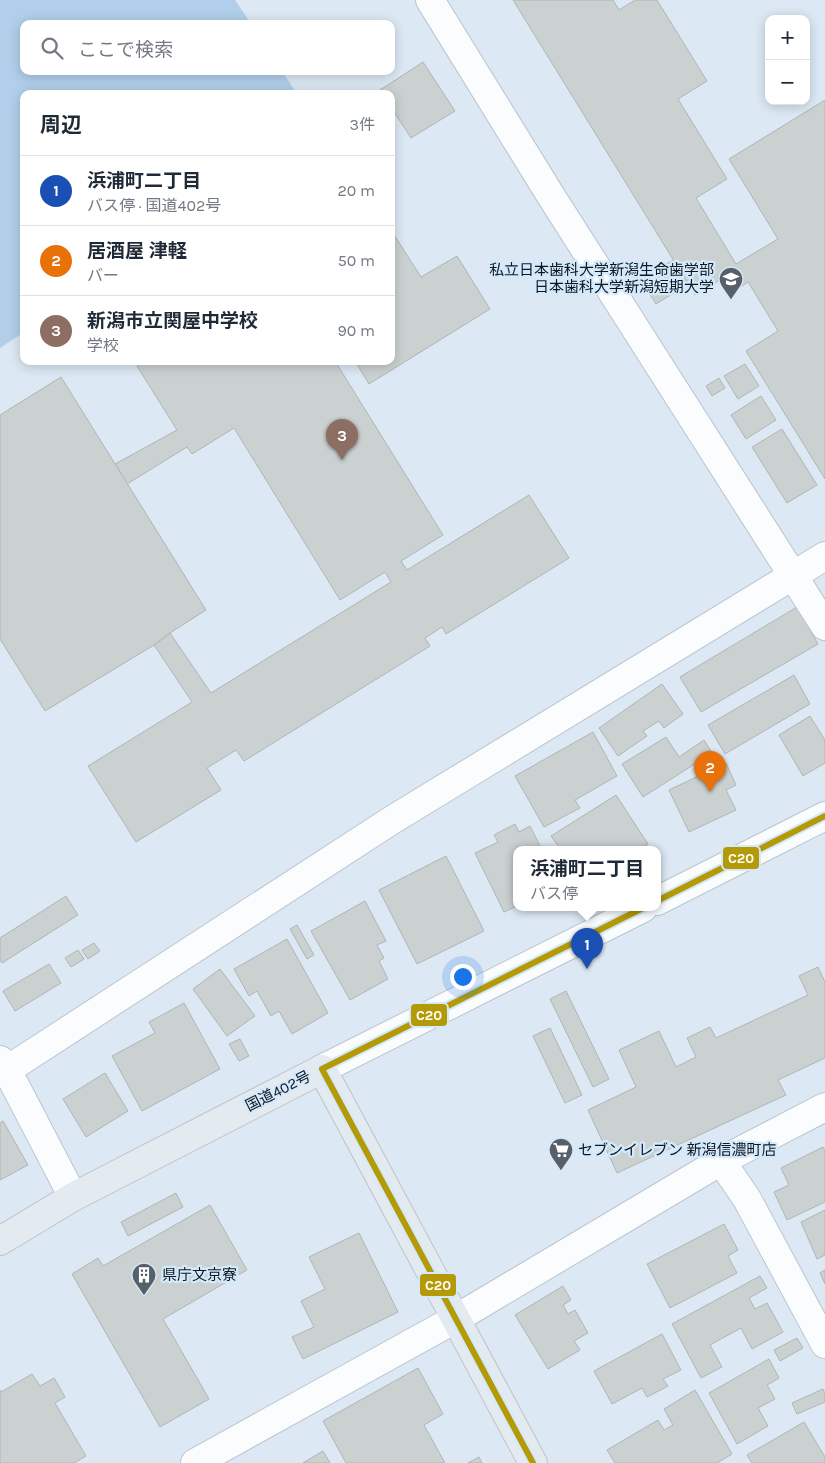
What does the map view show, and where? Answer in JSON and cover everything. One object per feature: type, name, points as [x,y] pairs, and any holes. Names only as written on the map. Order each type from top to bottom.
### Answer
[{"type":"highway","name":"国道402号","points":[[0,1241],[73,1197],[322,1069],[533,1463]]},
{"type":"street","points":[[430,0],[551,196],[825,626]]},
{"type":"street","points":[[73,1197],[3,1065],[392,820],[825,556]]},
{"type":"street","points":[[661,899],[825,816]]},
{"type":"street","points":[[322,1069],[637,911]]},
{"type":"street","points":[[194,1463],[456,1318],[721,1161],[825,1107]]},
{"type":"street","points":[[721,1161],[747,1199],[825,1344]]},
{"type":"shaded area","points":[[0,0],[235,0],[248,20],[20,20],[20,75],[285,75],[294,90],[20,90],[20,335],[0,348]]},
{"type":"building","points":[[513,0],[613,0],[619,10],[635,0],[657,0],[707,81],[678,99],[727,179],[696,198],[736,264],[778,239],[729,159],[825,100],[825,479],[746,351],[778,331],[748,282],[737,289],[728,275],[695,295]]},
{"type":"building","points":[[423,62],[455,111],[411,138],[395,113],[395,90],[380,90]]},
{"type":"building","points":[[395,236],[421,277],[457,256],[490,309],[369,384],[357,365],[395,365]]},
{"type":"building","points":[[673,260],[688,284],[656,304],[641,280]]},
{"type":"building","points":[[745,364],[759,386],[738,399],[724,376]]},
{"type":"building","points":[[337,365],[443,535],[401,561],[407,570],[529,495],[569,558],[446,634],[442,627],[425,638],[430,646],[244,761],[236,750],[207,768],[221,790],[136,842],[88,766],[192,702],[154,645],[170,633],[211,693],[391,582],[385,572],[340,600],[234,428],[192,454],[187,447],[127,484],[115,464],[177,430],[137,366]]},
{"type":"building","points":[[61,377],[206,610],[154,645],[45,711],[0,639],[0,415]]},
{"type":"building","points":[[719,378],[725,388],[712,396],[706,386]]},
{"type":"building","points":[[761,396],[776,420],[746,439],[731,415]]},
{"type":"building","points":[[782,429],[817,485],[787,503],[752,447]]},
{"type":"building","points":[[797,607],[818,644],[701,712],[680,677]]},
{"type":"building","points":[[794,675],[810,704],[725,754],[708,725]]},
{"type":"building","points":[[662,684],[683,714],[664,728],[659,721],[643,731],[647,736],[618,756],[599,728]]},
{"type":"building","points":[[810,716],[825,740],[825,763],[803,776],[779,735]]},
{"type":"building","points":[[593,732],[617,776],[575,800],[580,808],[544,827],[515,776]]},
{"type":"building","points":[[666,737],[679,757],[704,740],[712,753],[643,797],[622,764]]},
{"type":"building","points":[[726,763],[736,785],[726,790],[736,810],[689,832],[669,790]]},
{"type":"building","points":[[616,795],[648,844],[645,846],[558,846],[551,836]]},
{"type":"building","points":[[515,824],[519,832],[530,826],[540,846],[513,846],[513,908],[504,912],[475,853],[498,842],[494,835]]},
{"type":"building","points":[[446,856],[484,931],[417,964],[379,890]]},
{"type":"building","points":[[66,896],[78,915],[2,963],[0,960],[0,938]]},
{"type":"building","points":[[365,901],[386,941],[377,945],[384,958],[379,961],[388,979],[350,1000],[311,931]]},
{"type":"building","points":[[297,925],[314,955],[307,959],[290,929]]},
{"type":"building","points":[[287,939],[328,1013],[292,1034],[279,1011],[271,1016],[257,991],[249,996],[234,969]]},
{"type":"building","points":[[94,943],[100,951],[88,959],[82,950]]},
{"type":"building","points":[[78,950],[84,959],[71,967],[65,958]]},
{"type":"building","points":[[49,964],[61,983],[15,1011],[3,991]]},
{"type":"building","points":[[818,967],[825,982],[825,1058],[778,1080],[786,1095],[617,1173],[588,1110],[636,1087],[619,1050],[659,1031],[676,1067],[696,1057],[687,1038],[710,1027],[716,1038],[808,995],[799,976]]},
{"type":"building","points":[[220,969],[255,1016],[227,1036],[193,989]]},
{"type":"building","points":[[566,991],[609,1079],[593,1087],[550,999]]},
{"type":"building","points":[[184,1003],[220,1069],[142,1111],[112,1056],[155,1033],[149,1022]]},
{"type":"building","points":[[550,1028],[582,1095],[565,1103],[533,1036]]},
{"type":"building","points":[[240,1039],[249,1056],[239,1061],[229,1044]]},
{"type":"building","points":[[105,1073],[128,1111],[86,1137],[63,1099]]},
{"type":"building","points":[[3,1121],[28,1165],[0,1180],[0,1123]]},
{"type":"building","points":[[823,1147],[825,1151],[825,1202],[787,1220],[774,1192],[789,1185],[781,1168]]},
{"type":"building","points":[[176,1193],[183,1207],[128,1236],[121,1222]]},
{"type":"building","name":"県庁文京寮","points":[[210,1205],[247,1270],[163,1319],[209,1399],[160,1427],[72,1274],[98,1258],[103,1266]]},
{"type":"building","points":[[825,1210],[825,1255],[817,1259],[801,1222]]},
{"type":"building","points":[[724,1224],[738,1250],[728,1256],[737,1273],[670,1308],[647,1264]]},
{"type":"building","points":[[359,1233],[398,1312],[303,1359],[292,1337],[314,1327],[301,1301],[325,1289],[309,1257]]},
{"type":"building","points":[[825,1270],[825,1284],[820,1273]]},
{"type":"building","points":[[760,1276],[767,1288],[749,1298],[755,1309],[767,1303],[783,1332],[752,1349],[741,1328],[710,1345],[722,1367],[701,1378],[672,1324]]},
{"type":"building","points":[[563,1286],[571,1300],[563,1305],[568,1314],[575,1310],[588,1333],[574,1341],[580,1350],[548,1369],[515,1315]]},
{"type":"building","points":[[662,1334],[681,1370],[663,1379],[668,1386],[647,1397],[642,1388],[612,1404],[594,1371]]},
{"type":"building","points":[[797,1338],[803,1348],[780,1361],[774,1350]]},
{"type":"building","points":[[769,1359],[779,1378],[767,1385],[775,1399],[758,1408],[768,1426],[737,1444],[709,1393]]},
{"type":"building","points":[[418,1368],[443,1414],[424,1425],[445,1463],[346,1463],[323,1421]]},
{"type":"building","points":[[32,1374],[40,1386],[54,1378],[65,1397],[55,1403],[86,1456],[74,1463],[0,1463],[0,1390],[1,1392]]},
{"type":"building","points":[[823,1389],[825,1402],[797,1414],[792,1403]]},
{"type":"building","points":[[695,1390],[732,1454],[717,1463],[615,1463],[607,1450],[658,1420],[664,1430],[673,1425],[664,1409]]},
{"type":"building","points":[[804,1422],[825,1457],[825,1463],[752,1463],[747,1455]]},
{"type":"building","points":[[323,1451],[330,1463],[303,1463]]},
{"type":"building","points":[[479,1457],[482,1463],[468,1463]]},
{"type":"transit line","name":"C20","points":[[661,899],[825,816]]},
{"type":"transit line","name":"C20","points":[[533,1463],[322,1069],[637,911]]},
{"type":"place","name":"私立日本歯科大学新潟生命歯学部 日本歯科大学新潟短期大学","points":[[731,300]]},
{"type":"place","name":"新潟市立関屋中学校","points":[[342,460]]},
{"type":"place","name":"居酒屋 津軽","points":[[710,792]]},
{"type":"place","name":"浜浦町二丁目","points":[[587,969]]},
{"type":"place","name":"セブンイレブン 新潟信濃町店","points":[[561,1171]]},
{"type":"place","name":"県庁文京寮","points":[[144,1296]]}]
